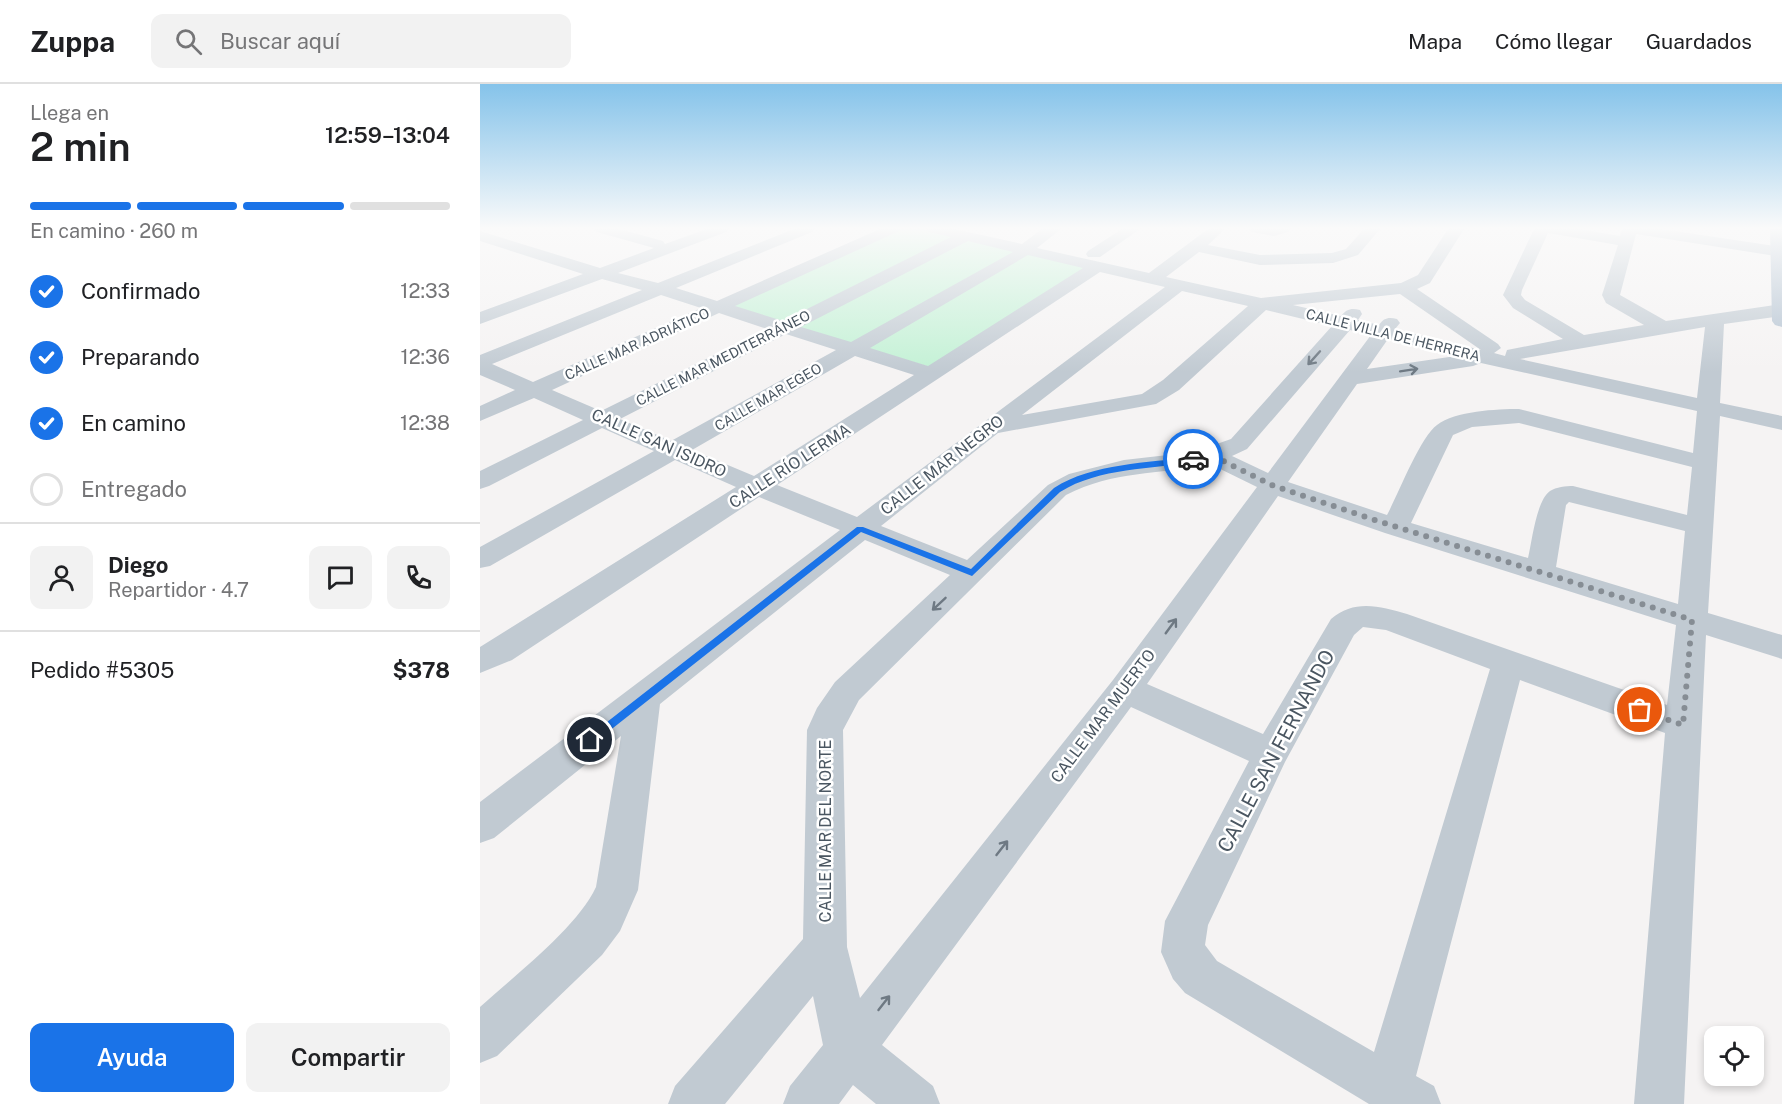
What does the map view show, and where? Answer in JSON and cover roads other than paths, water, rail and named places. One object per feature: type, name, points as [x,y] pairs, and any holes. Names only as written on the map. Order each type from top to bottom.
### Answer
[{"type":"main road","points":[[1781,277],[1782,314]]},
{"type":"street","points":[[490,301],[578,277]]},
{"type":"street","points":[[480,318],[584,277]]},
{"type":"street","points":[[613,277],[660,289],[933,374]]},
{"type":"street","points":[[480,365],[690,277]]},
{"type":"street","name":"CALLE MAR ADRIÁTICO","points":[[480,414],[786,277]]},
{"type":"street","name":"CALLE MAR MEDITERRÁNEO","points":[[480,481],[885,277]]},
{"type":"street","name":"CALLE MAR EGEO","points":[[480,559],[675,450],[975,277]]},
{"type":"street","name":"CALLE RÍO LERMA","points":[[480,660],[501,651],[933,374],[1071,277]]},
{"type":"street","name":"CALLE VILLA DE HERRERA","points":[[1159,277],[1263,303],[1349,318]]},
{"type":"street","points":[[991,427],[1148,399],[1171,385],[1263,303],[1403,288],[1418,283],[1426,277]]},
{"type":"street","points":[[1520,277],[1512,295],[1519,304],[1581,342]]},
{"type":"street","points":[[1616,277],[1612,299],[1663,327]]},
{"type":"street","name":"CALLE VILLA DE HERRERA","points":[[1164,278],[1291,300],[1349,318],[1489,353],[1708,401],[1782,410]]},
{"type":"street","name":"CALLE MAR NEGRO","points":[[480,825],[991,427],[1164,278]]},
{"type":"street","points":[[1403,288],[1489,353]]},
{"type":"street","points":[[1514,354],[1663,327],[1782,314]]},
{"type":"street","name":"CALLE MAR DEL NORTE","points":[[848,1049],[825,946],[825,730],[829,718],[847,691],[1057,490],[1070,482],[1111,471],[1226,462],[1239,444],[1349,318]]},
{"type":"street","points":[[1659,1104],[1683,725],[1715,320]]},
{"type":"street","name":"CALLE MAR MUERTO","points":[[808,1104],[1125,689],[1387,328]]},
{"type":"street","points":[[1352,378],[1489,353]]},
{"type":"street","name":"CALLE VILLA DE HERRERA","points":[[1489,353],[1514,354],[1708,401],[1782,423]]},
{"type":"street","name":"CALLE SAN ISIDRO","points":[[480,365],[758,487],[972,573]]},
{"type":"street","points":[[1395,527],[1438,438],[1448,427],[1457,425],[1498,417],[1519,417],[1704,463]]},
{"type":"street","points":[[1226,462],[1298,451]]},
{"type":"street","points":[[1226,462],[1274,486],[1395,527],[1782,647]]},
{"type":"street","points":[[1540,573],[1552,505],[1556,498],[1562,495],[1573,494],[1698,526]]},
{"type":"street","name":"CALLE SAN FERNANDO","points":[[1402,1096],[1201,977],[1186,962],[1181,946],[1187,921],[1271,754],[1342,627],[1357,615],[1372,615],[1683,725]]},
{"type":"street","points":[[1402,1096],[1508,664]]},
{"type":"street","points":[[1125,689],[1271,754]]},
{"type":"street","points":[[480,1039],[586,939],[605,916],[617,890],[645,697]]},
{"type":"street","name":"CALLE MAR DEL NORTE","points":[[693,1104],[825,946]]},
{"type":"street","points":[[848,1049],[915,1104]]}]
